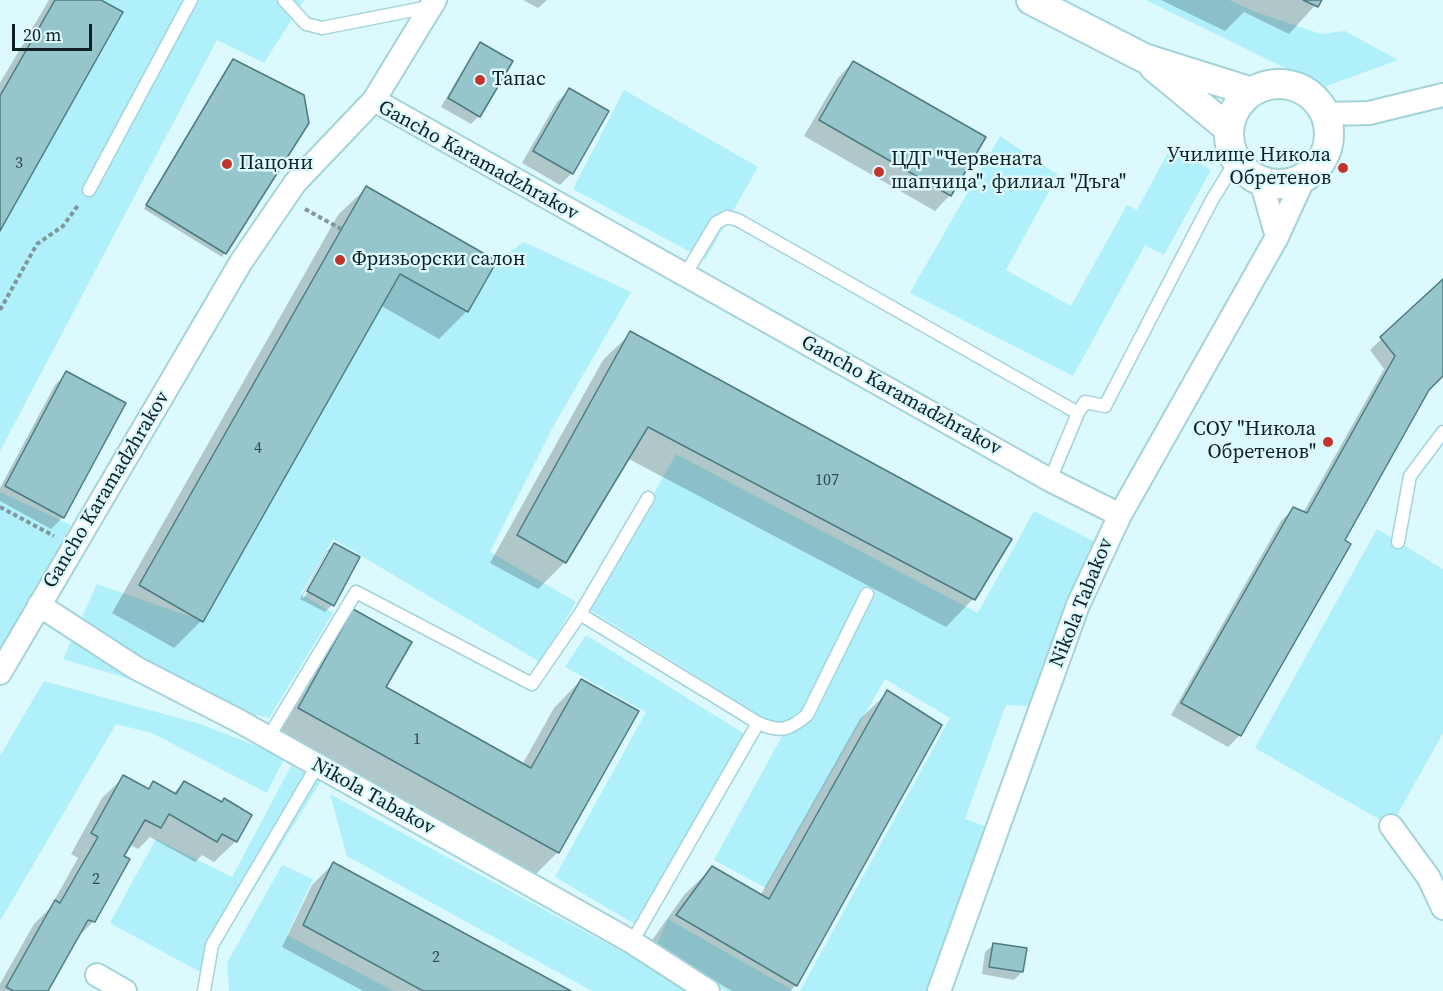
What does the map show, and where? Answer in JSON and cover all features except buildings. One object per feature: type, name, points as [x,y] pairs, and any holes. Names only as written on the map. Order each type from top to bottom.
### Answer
[{"type":"street","points":[[1031,0],[1144,58],[1252,92]]},
{"type":"street","points":[[374,100],[433,3]]},
{"type":"street","points":[[1144,58],[1229,129]]},
{"type":"street","points":[[1279,84],[1296,87],[1311,96],[1324,114],[1329,141],[1324,157],[1304,178],[1288,184],[1261,181],[1236,161],[1231,147],[1229,129],[1234,112],[1252,92],[1279,84]]},
{"type":"street","points":[[1324,114],[1370,113],[1443,95]]},
{"type":"street","name":"Gancho Karamadzhrakov","points":[[0,673],[241,262],[295,183],[374,100],[1050,480],[1119,514]]},
{"type":"street","name":"Nikola Tabakov","points":[[939,991],[1078,605],[1119,514],[1277,237],[1304,178]]},
{"type":"street","points":[[1261,181],[1277,237]]},
{"type":"street","name":"Nikola Tabakov","points":[[39,605],[136,668],[268,738],[632,942],[708,991]]},
{"type":"street","points":[[1391,826],[1429,878],[1443,908]]},
{"type":"street","points":[[98,975],[125,991]]},
{"type":"lane","points":[[89,190],[191,0]]},
{"type":"lane","points":[[284,0],[306,24],[322,28],[433,3]]},
{"type":"lane","points":[[1050,480],[1078,413],[1085,402],[1105,406],[1212,200],[1236,161]]},
{"type":"lane","points":[[686,275],[716,223],[727,217],[738,220],[1078,413]]},
{"type":"lane","points":[[1398,542],[1410,477],[1443,432]]},
{"type":"lane","points":[[268,738],[356,592],[532,684],[580,614],[648,498]]},
{"type":"lane","points":[[580,614],[773,730],[792,728],[807,715],[867,594]]},
{"type":"lane","points":[[632,942],[758,723]]},
{"type":"lane","points":[[204,991],[212,945],[317,766]]},
{"type":"path","points":[[0,310],[37,244],[63,226],[89,190]]},
{"type":"path","points":[[284,198],[341,229]]},
{"type":"path","points":[[0,507],[74,546]]},
{"type":"shaded area","points":[[101,0],[304,0],[264,63],[217,40],[0,451],[0,231]]},
{"type":"shaded area","points":[[1146,0],[1229,0],[1256,12],[1321,34],[1345,31],[1398,60],[1324,87]]},
{"type":"shaded area","points":[[624,90],[758,167],[705,260],[573,189]]},
{"type":"shaded area","points":[[1000,136],[1058,175],[1006,270],[1071,306],[1127,205],[1137,210],[1171,147],[1211,170],[1164,255],[1145,245],[1073,376],[910,293]]},
{"type":"shaded area","points":[[524,242],[631,292],[553,427],[490,552],[576,602],[540,662],[333,539],[301,594],[333,613],[269,718],[212,704],[63,659],[97,584],[203,621],[400,274],[468,312],[497,261]]},
{"type":"shaded area","points":[[676,454],[978,613],[1034,511],[1095,542],[1028,706],[1006,705],[965,819],[990,828],[932,991],[800,991],[950,718],[885,679],[766,888],[714,860],[785,731],[590,610]]},
{"type":"shaded area","points":[[0,492],[71,525],[0,658]]},
{"type":"shaded area","points":[[1377,529],[1443,569],[1443,733],[1391,826],[1255,748]]},
{"type":"shaded area","points":[[586,635],[748,736],[638,926],[555,877],[646,712],[565,667]]},
{"type":"shaded area","points":[[44,681],[200,724],[285,757],[267,793],[152,733],[116,724],[0,921],[0,756]]},
{"type":"shaded area","points":[[291,766],[321,781],[202,973],[110,923],[156,839],[232,877]]},
{"type":"shaded area","points":[[330,794],[651,967],[686,991],[592,991],[347,856]]},
{"type":"shaded area","points":[[282,865],[313,879],[287,935],[394,991],[229,991],[227,963]]},
{"type":"shaded area","points":[[668,919],[794,991],[726,991],[657,944]]},
{"type":"place","name":"Тапас","points":[[480,80]]},
{"type":"place","name":"Пацони","points":[[227,164]]},
{"type":"place","name":"Училище Никола Обретенов","points":[[1343,168]]},
{"type":"place","name":"ЦДГ \"Червената шапчица\", филиал \"Дъга\"","points":[[879,172]]},
{"type":"place","name":"Фризьорски салон","points":[[340,260]]},
{"type":"place","name":"СОУ \"Никола Обретенов\"","points":[[1328,442]]}]
